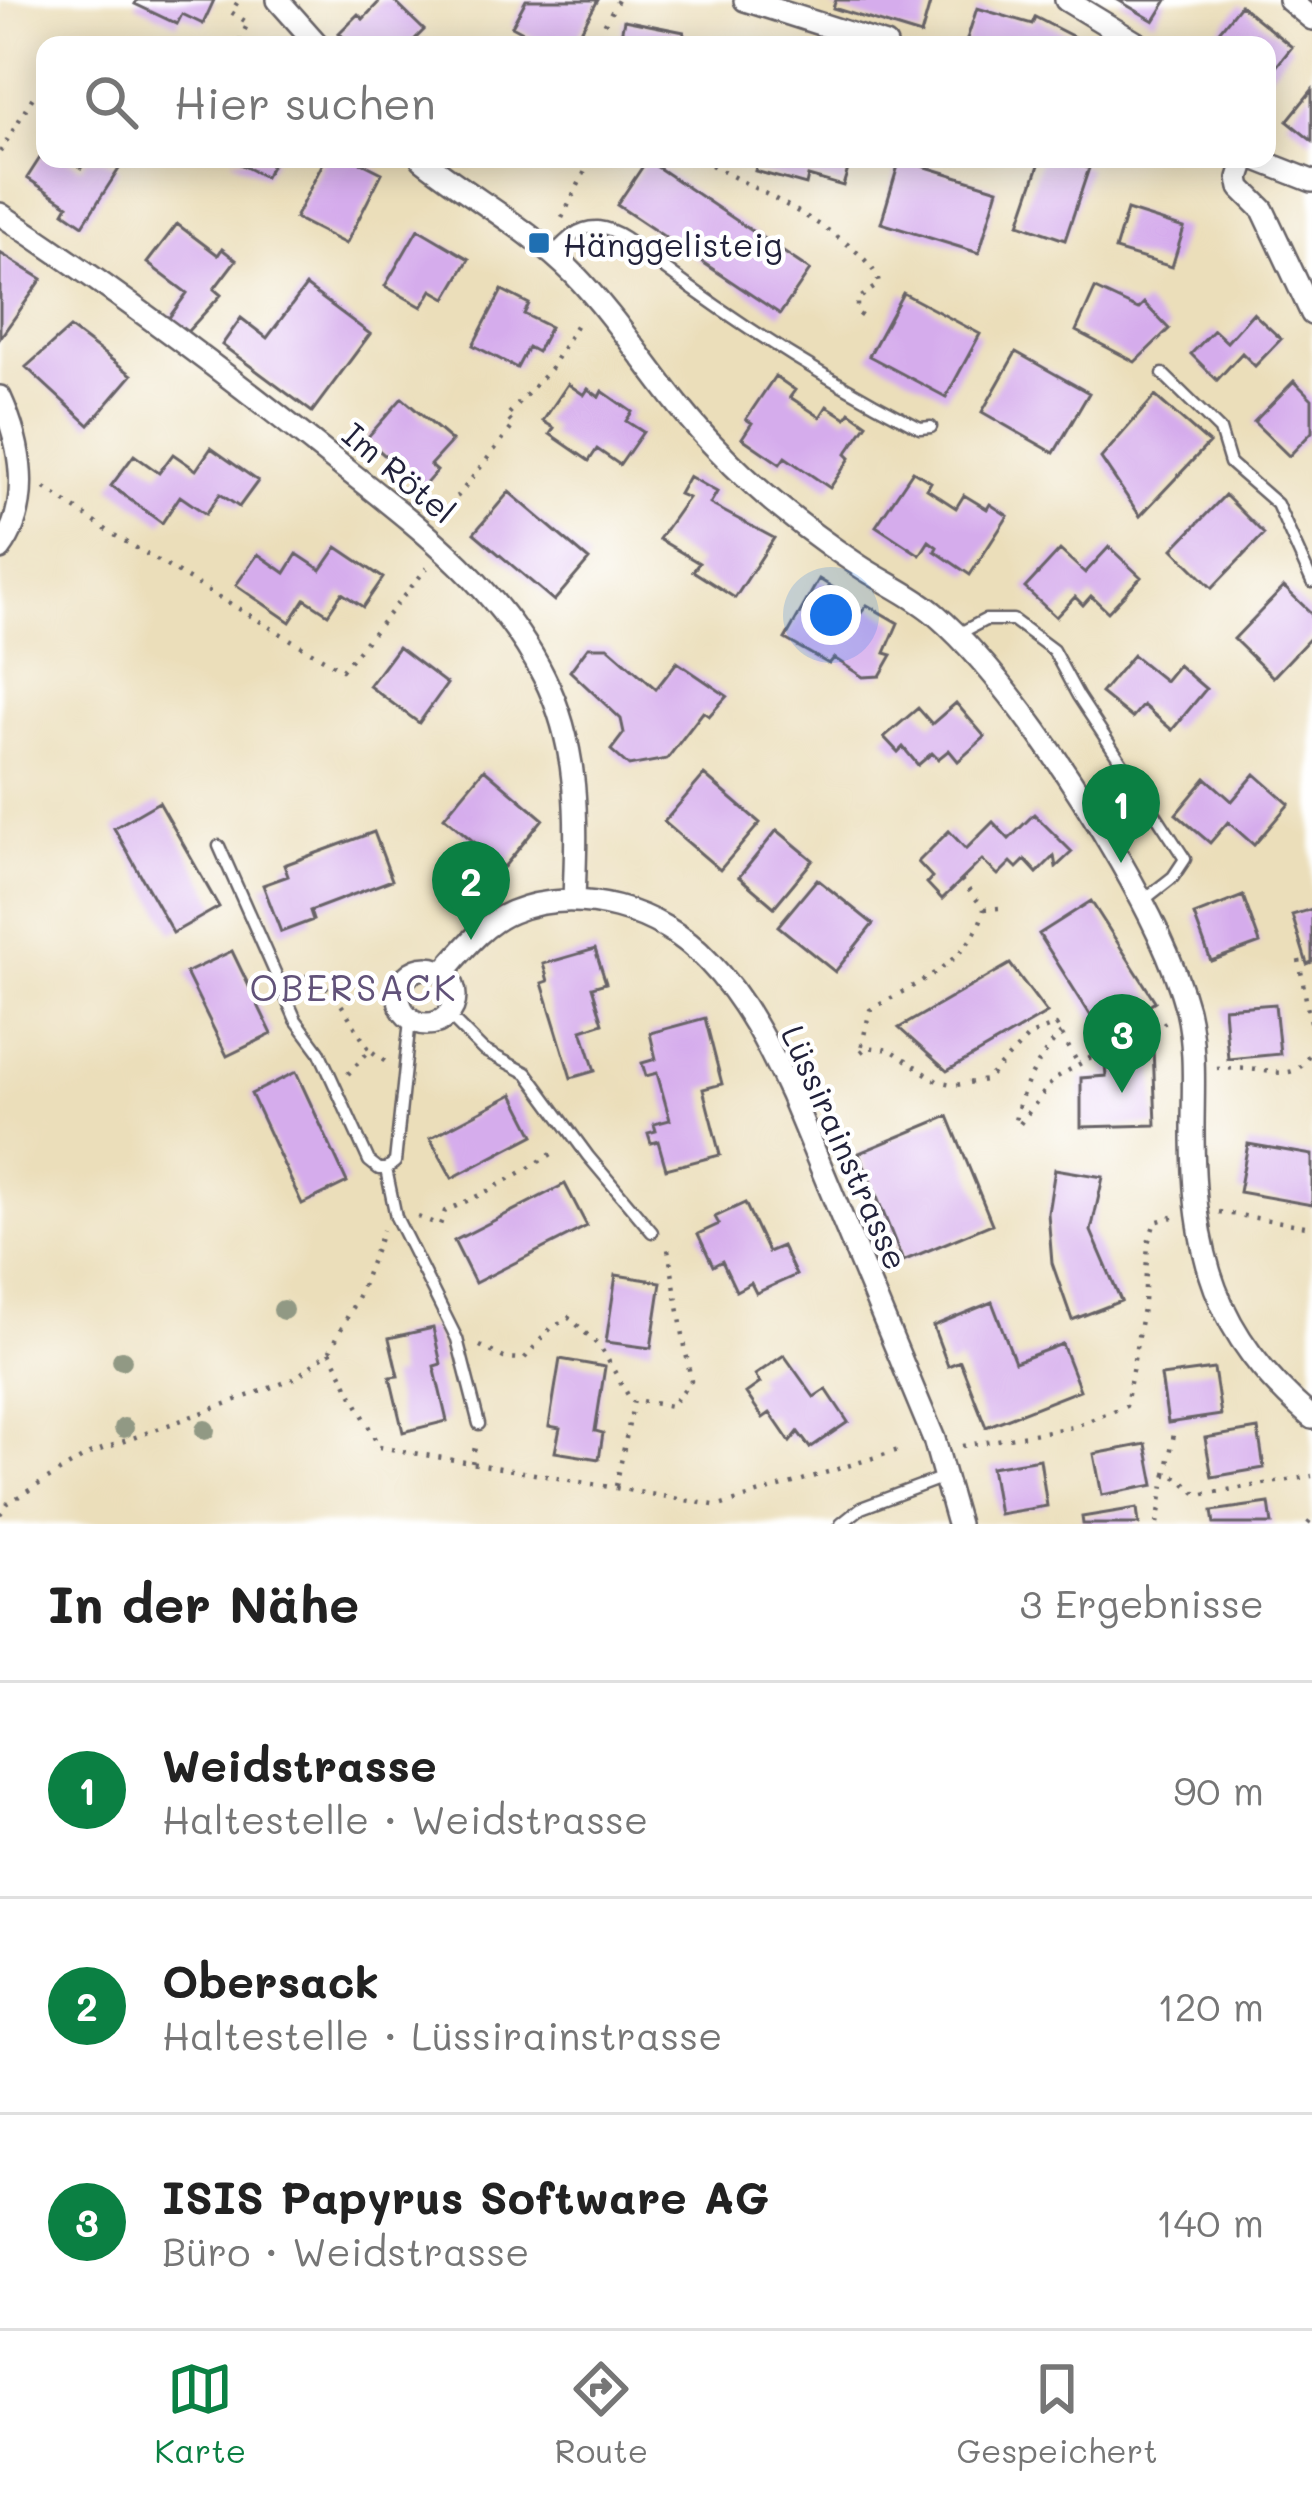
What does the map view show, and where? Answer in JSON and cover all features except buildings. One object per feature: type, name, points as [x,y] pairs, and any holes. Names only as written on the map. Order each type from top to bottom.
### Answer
[{"type":"street","points":[[278,0],[310,36]]},
{"type":"street","points":[[745,0],[858,36]]},
{"type":"street","points":[[1066,0],[1125,36]]},
{"type":"street","points":[[1289,0],[1312,19]]},
{"type":"street","points":[[1276,167],[1312,181]]},
{"type":"street","points":[[434,168],[552,254],[607,309],[716,449],[803,527],[934,613],[1033,729],[1105,836],[1164,946],[1187,1011],[1193,1070],[1195,1213],[1214,1288],[1242,1346],[1276,1388],[1312,1418]]},
{"type":"street","points":[[1242,168],[1241,188],[1263,210],[1312,314]]},
{"type":"street","name":"Im Rötel","points":[[0,214],[117,292],[435,542],[511,622],[552,696],[571,748],[578,803],[574,899]]},
{"type":"street","points":[[0,397],[16,438],[21,471],[16,511],[0,549]]},
{"type":"street","name":"Lüssirainstrasse","points":[[410,1020],[398,999],[406,976],[420,968],[443,973],[471,940],[510,912],[536,904],[574,899],[627,909],[673,932],[707,959],[767,1044],[934,1439],[958,1524]]},
{"type":"street","points":[[410,1020],[434,1024],[448,1015],[455,993],[443,973]]},
{"type":"lane","points":[[552,254],[571,235],[585,229],[608,230],[717,308],[813,368],[920,428],[931,427]]},
{"type":"lane","points":[[1163,374],[1220,430],[1230,463],[1277,504],[1312,582]]},
{"type":"lane","points":[[955,635],[985,620],[1013,620],[1054,650],[1078,696],[1185,859],[1173,877],[1141,902]]},
{"type":"lane","points":[[219,846],[296,1020],[319,1051],[369,1161],[379,1169],[395,1162],[410,1020]]},
{"type":"lane","points":[[448,1015],[483,1050],[527,1073],[574,1139],[652,1232]]},
{"type":"lane","points":[[386,1169],[396,1216],[458,1339],[479,1424]]},
{"type":"lane","points":[[841,1524],[861,1508],[944,1477]]},
{"type":"path","points":[[239,0],[230,12],[248,23],[243,36]]},
{"type":"path","points":[[598,36],[618,0]]},
{"type":"path","points":[[0,152],[36,92]]},
{"type":"path","points":[[562,218],[587,168]]},
{"type":"path","points":[[718,168],[820,223],[874,271],[879,284],[857,300],[857,313],[864,317]]},
{"type":"path","points":[[21,471],[111,532],[342,670],[514,425],[506,417],[550,370],[579,322]]},
{"type":"path","points":[[961,880],[984,909]]},
{"type":"path","points":[[984,909],[1000,908]]},
{"type":"path","points":[[984,909],[958,956],[870,1010],[860,1052],[867,1047],[891,1050],[937,1081],[956,1085],[986,1080],[1030,1035],[1056,1025],[1079,1066]]},
{"type":"path","points":[[1299,960],[1312,1033]]},
{"type":"path","points":[[278,978],[298,973],[315,977],[340,1002],[370,1050],[385,1062]]},
{"type":"path","points":[[1061,1033],[1034,1071],[1015,1121],[1019,1125],[1054,1079],[1120,1040],[1146,1036],[1166,1022]]},
{"type":"path","points":[[1193,1070],[1296,1072],[1307,1062],[1312,1046]]},
{"type":"path","points":[[347,1074],[370,1050]]},
{"type":"path","points":[[411,1214],[440,1225],[445,1211],[490,1192],[498,1182],[574,1139]]},
{"type":"path","points":[[1221,1212],[1312,1227]]},
{"type":"path","points":[[0,1514],[8,1503],[88,1454],[294,1379],[330,1351],[359,1294],[383,1229],[396,1216]]},
{"type":"path","points":[[956,1446],[1060,1430],[1126,1406],[1144,1302],[1148,1243],[1156,1222],[1181,1216]]},
{"type":"path","points":[[616,1486],[634,1400],[671,1406],[691,1382],[668,1249],[652,1232]]},
{"type":"path","points":[[491,1354],[524,1359],[551,1328],[569,1317],[601,1348],[633,1404]]},
{"type":"path","points":[[330,1351],[379,1447],[719,1505],[905,1448]]},
{"type":"path","points":[[1157,1524],[1175,1429]]},
{"type":"path","points":[[1166,1474],[1179,1478],[1198,1495],[1312,1476]]},
{"type":"place","name":"Hänggelisteig","points":[[539,243]]},
{"type":"place","name":"Weidstrasse","points":[[1121,863]]},
{"type":"place","name":"Obersack","points":[[471,940]]},
{"type":"place","name":"ISIS Papyrus Software AG","points":[[1122,1093]]},
{"type":"district","name":"OBERSACK","points":[[354,986]]}]
